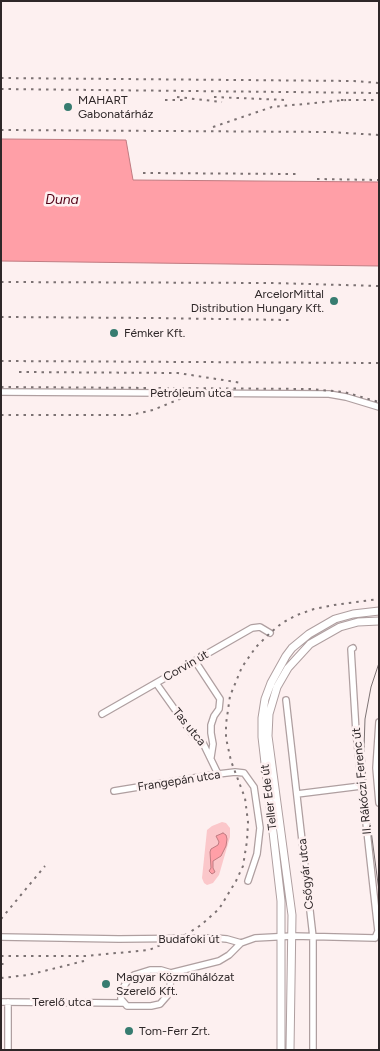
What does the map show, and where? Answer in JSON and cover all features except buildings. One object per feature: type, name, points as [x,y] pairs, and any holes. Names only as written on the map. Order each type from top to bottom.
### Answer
[{"type":"main road","name":"Teller Ede út","points":[[281,1050],[281,901],[262,737],[265,699],[270,683],[292,648],[309,634],[335,619],[353,614],[379,611]]},
{"type":"main road","name":"Teller Ede út","points":[[290,1050],[292,915],[268,736],[269,714],[277,687],[288,668],[310,644],[340,628],[358,622],[379,621]]},
{"type":"street","name":"Petróleum utca","points":[[1,392],[329,394],[379,407]]},
{"type":"street","name":"Corvin út","points":[[102,714],[252,628],[260,627],[270,633]]},
{"type":"street","name":"II. Rákóczi Ferenc út","points":[[353,648],[351,649],[356,732],[378,931],[377,941]]},
{"type":"street","points":[[195,660],[220,699],[219,709],[211,725],[214,744],[211,757]]},
{"type":"street","name":"Tas utca","points":[[156,683],[193,735],[203,743],[218,774]]},
{"type":"street","name":"Csőgyár utca","points":[[286,700],[313,937],[313,1050]]},
{"type":"street","name":"II. Rákóczi Ferenc út","points":[[379,722],[376,768],[379,803]]},
{"type":"street","name":"Frangepán utca","points":[[114,791],[218,774],[244,773],[254,787],[260,828],[257,854],[248,881]]},
{"type":"street","points":[[297,794],[361,786]]},
{"type":"street","name":"Budafoki út","points":[[1,937],[120,940],[214,938],[241,942],[255,938],[293,936],[377,941]]},
{"type":"street","points":[[171,973],[168,996],[160,1004],[127,1006],[123,1003],[120,997],[121,991],[128,980],[134,975],[150,970],[161,970],[171,973],[218,961],[229,955],[241,942]]},
{"type":"street","points":[[5,1002],[8,1050]]},
{"type":"street","name":"Terelő utca","points":[[5,1002],[123,1003]]},
{"type":"shaded area","points":[[222,822],[226,823],[230,828],[230,837],[219,875],[213,883],[207,885],[202,878],[207,830]]},
{"type":"water","name":"Duna","points":[[1,139],[126,140],[133,180],[379,182],[379,266],[1,261]]},
{"type":"water","points":[[223,833],[227,839],[226,846],[221,856],[213,861],[215,872],[212,874],[209,871],[211,868],[210,852],[211,849],[218,845],[219,842],[216,836]]},
{"type":"tram line","points":[[379,663],[371,687],[365,719],[364,748],[367,800],[379,891]]},
{"type":"railway","points":[[1,78],[354,81],[379,83]]},
{"type":"railway","points":[[1,89],[379,93]]},
{"type":"railway","points":[[177,97],[222,102]]},
{"type":"railway","points":[[214,97],[286,100]]},
{"type":"railway","points":[[165,100],[184,100]]},
{"type":"railway","points":[[341,100],[379,100]]},
{"type":"railway","points":[[213,127],[272,107],[346,100]]},
{"type":"railway","points":[[1,130],[330,132],[379,135]]},
{"type":"railway","points":[[143,173],[297,174]]},
{"type":"railway","points":[[317,179],[379,180]]},
{"type":"railway","points":[[1,282],[274,283],[379,286]]},
{"type":"railway","points":[[1,317],[289,320]]},
{"type":"railway","points":[[1,361],[379,363]]},
{"type":"railway","points":[[19,372],[178,373],[242,383]]},
{"type":"railway","points":[[1,387],[310,389],[344,392],[379,402]]},
{"type":"railway","points":[[1,415],[131,415],[153,410],[187,396],[203,392]]},
{"type":"railway","points":[[1,956],[85,956],[149,950],[187,934],[201,925],[219,909],[243,866],[247,841],[248,822],[245,798],[231,761],[226,738],[230,696],[242,667],[256,647],[270,633],[282,623],[297,615],[334,605],[379,599]]},
{"type":"railway","points":[[1,919],[45,866]]},
{"type":"railway","points":[[1,978],[28,975],[84,961]]},
{"type":"railway","points":[[1,964],[8,964]]},
{"type":"place","name":"MAHART Gabonatárház","points":[[68,107]]},
{"type":"place","name":"ArcelorMittal Distribution Hungary Kft.","points":[[334,301]]},
{"type":"place","name":"Fémker Kft.","points":[[114,333]]},
{"type":"place","name":"Magyar Közműhálózat Szerelő Kft.","points":[[106,984]]},
{"type":"place","name":"Tom-Ferr Zrt.","points":[[129,1031]]}]
